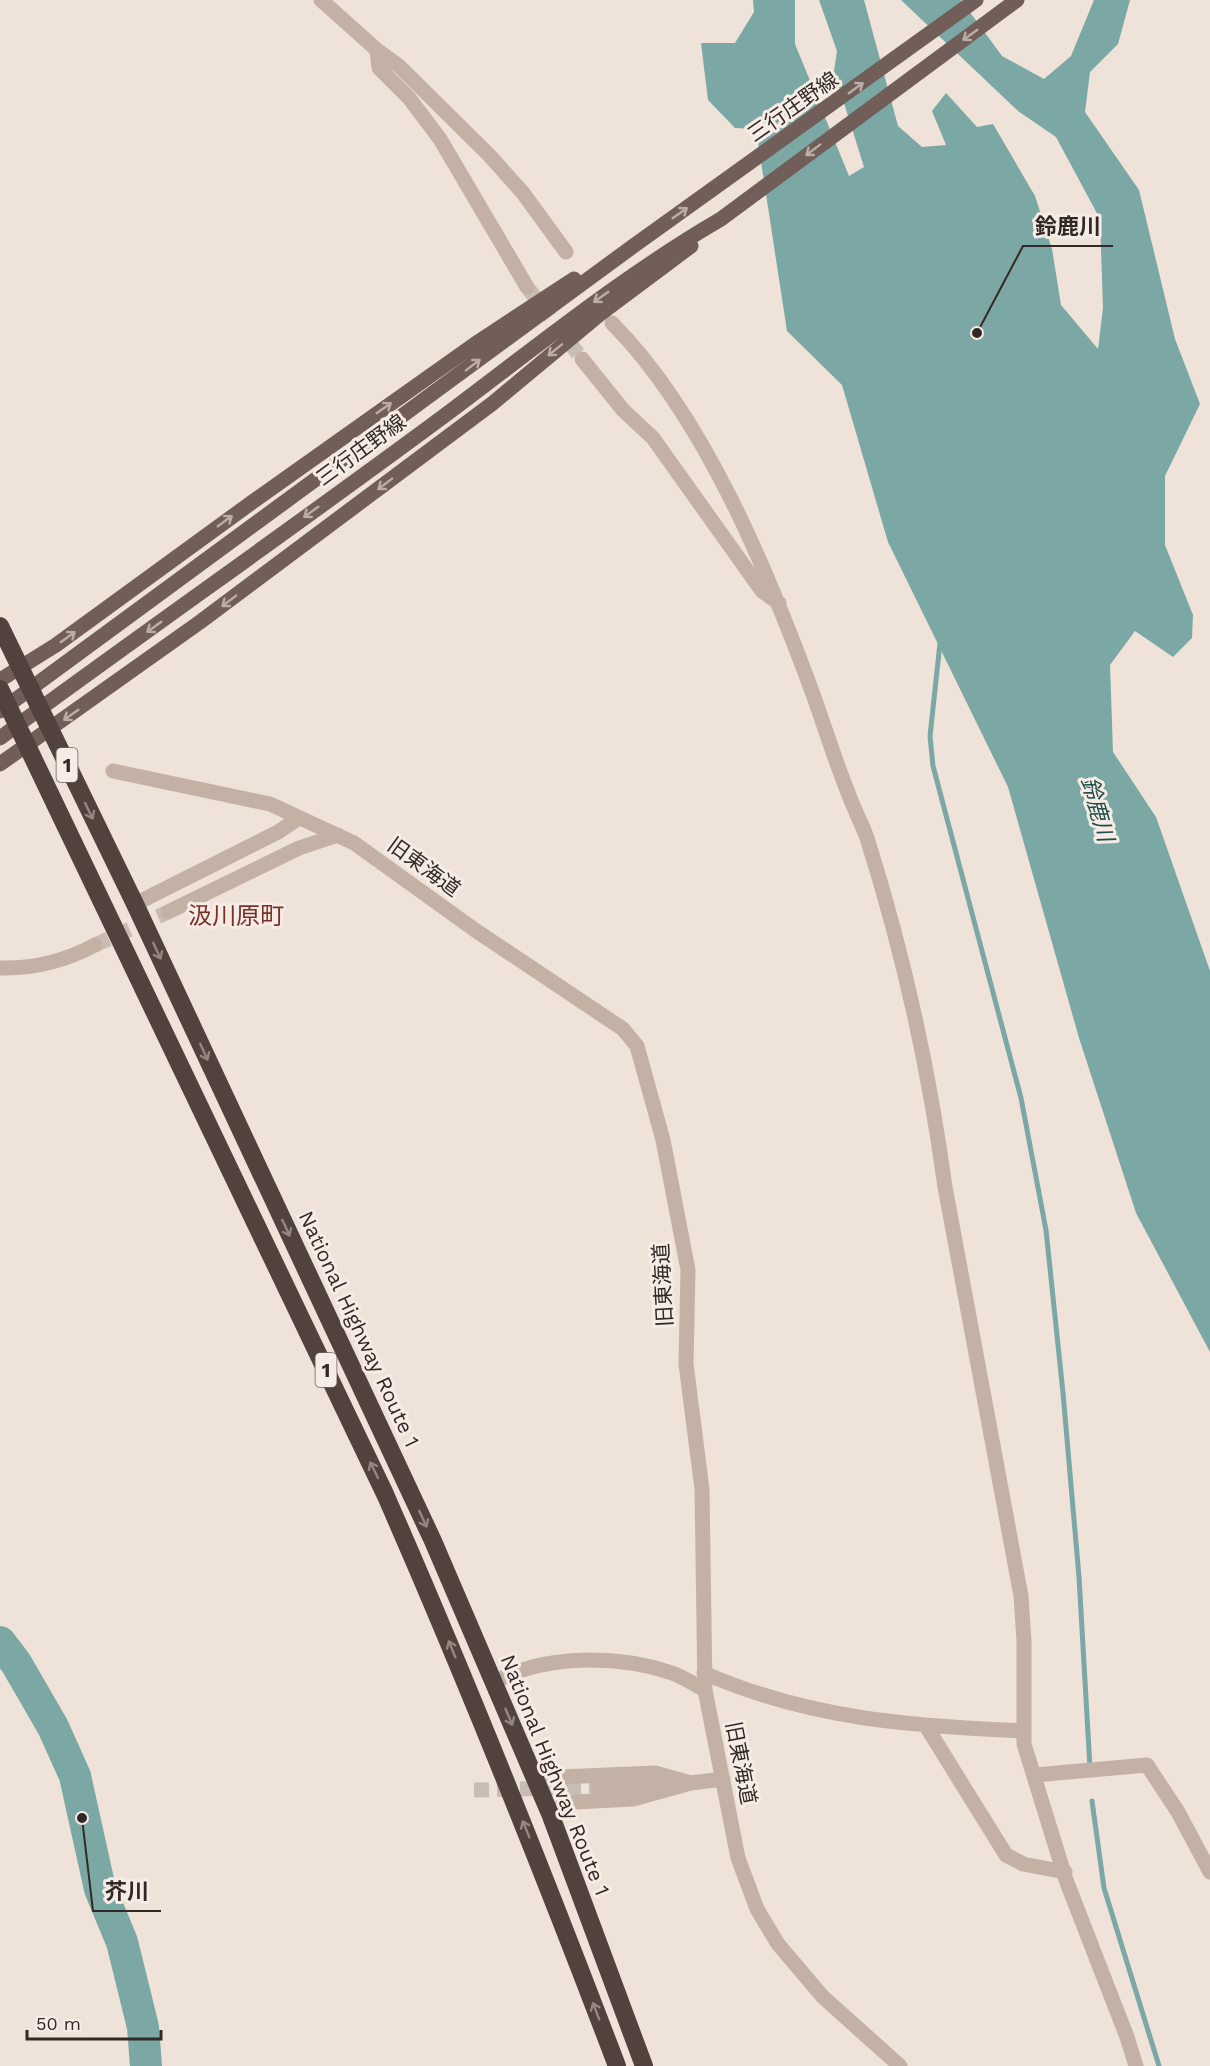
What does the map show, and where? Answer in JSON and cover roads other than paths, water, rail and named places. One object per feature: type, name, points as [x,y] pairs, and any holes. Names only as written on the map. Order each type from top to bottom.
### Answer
[{"type":"highway","name":"National Highway Route 1","points":[[0,626],[135,904],[428,1530],[551,1816],[644,2066]]},
{"type":"highway","name":"1","points":[[7,694],[27,746],[66,823],[385,1494],[440,1618],[548,1883],[617,2066]]},
{"type":"main road","name":"三行庄野線","points":[[0,711],[7,694],[426,400],[632,246],[976,0]]},
{"type":"main road","name":"三行庄野線","points":[[0,764],[200,622],[493,403],[606,318],[721,219],[1017,0]]},
{"type":"main road","name":"三行庄野線","points":[[0,738],[444,416],[582,311],[670,249],[721,219]]},
{"type":"main road","name":"三行庄野線","points":[[0,680],[65,639],[475,344],[563,285],[632,246]]},
{"type":"street","points":[[321,0],[377,50],[399,66],[490,156],[523,193],[566,252]]},
{"type":"street","points":[[377,50],[379,68],[409,98],[440,139],[527,287]]},
{"type":"street","points":[[606,318],[637,348],[699,442],[734,508],[779,603],[846,789],[866,835],[900,951],[936,1123],[945,1187],[1021,1596],[1024,1641],[1024,1744],[1065,1872],[1136,2066]]},
{"type":"street","points":[[582,359],[623,410],[652,438],[762,591],[779,603]]},
{"type":"street","name":"旧東海道","points":[[113,771],[270,804],[338,835],[622,1029],[637,1046],[663,1140],[688,1270],[686,1364],[702,1489],[705,1690],[746,1884],[773,1936],[823,1997],[900,2066]]},
{"type":"street","points":[[135,904],[278,832],[299,818]]},
{"type":"street","points":[[168,912],[299,848],[338,835]]},
{"type":"street","points":[[0,968],[33,966],[70,958],[95,945]]},
{"type":"street","points":[[495,1682],[514,1671],[544,1665],[625,1662],[675,1674],[705,1690]]},
{"type":"street","points":[[704,1673],[814,1710],[926,1726],[1023,1731]]},
{"type":"street","points":[[926,1726],[1006,1855],[1023,1864],[1065,1872]]},
{"type":"street","points":[[1035,1775],[1146,1765],[1178,1812],[1210,1872]]},
{"type":"street","points":[[532,1770],[560,1777],[655,1773],[691,1783]]},
{"type":"street","points":[[598,1787],[691,1783],[723,1779]]},
{"type":"street","points":[[551,1816],[560,1807],[575,1802],[633,1799],[691,1783]]},
{"type":"water","points":[[753,0],[795,0],[795,44],[849,176],[864,167],[834,71],[837,51],[819,0],[864,0],[898,126],[922,147],[946,145],[932,111],[946,93],[977,127],[993,124],[1035,196],[1052,249],[1061,305],[1098,349],[1103,308],[1100,219],[1056,137],[1018,111],[901,0],[961,0],[1002,56],[1044,79],[1071,56],[1094,0],[1130,0],[1118,44],[1090,72],[1085,112],[1139,190],[1175,339],[1200,404],[1165,476],[1165,545],[1193,615],[1192,638],[1173,657],[1135,631],[1110,665],[1113,752],[1156,817],[1210,971],[1210,1352],[1136,1213],[1079,1038],[1008,787],[888,542],[842,385],[787,331],[756,129],[735,128],[708,100],[701,43],[735,43],[754,12]]},
{"type":"waterway","points":[[940,643],[930,736],[933,766],[1021,1098],[1046,1230],[1079,1577],[1090,1768]]},
{"type":"waterway","points":[[0,1642],[16,1663],[53,1727],[75,1776],[100,1889],[122,1942],[143,2027],[146,2066]]},
{"type":"waterway","points":[[1092,1801],[1104,1888],[1159,2066]]},
{"type":"tunnel","points":[[527,287],[582,359]]},
{"type":"tunnel","points":[[95,945],[168,912]]},
{"type":"tunnel","points":[[474,1790],[598,1787]]},
{"type":"place","name":"鈴鹿川","points":[[977,333]]},
{"type":"place","name":"芥川","points":[[82,1818]]},
{"type":"district","name":"汲川原町","points":[[236,916]]}]
